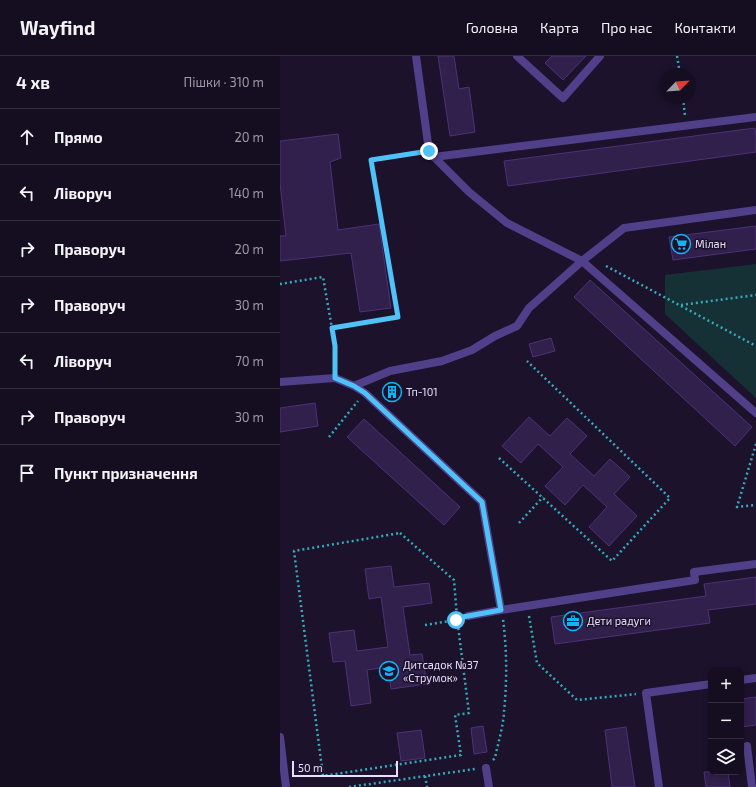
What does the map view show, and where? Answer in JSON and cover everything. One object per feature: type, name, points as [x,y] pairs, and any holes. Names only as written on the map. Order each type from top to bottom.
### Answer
[{"type":"lane","points":[[416,56],[432,154],[469,192],[507,223],[585,259],[756,413]]},
{"type":"lane","points":[[517,56],[564,98],[600,56]]},
{"type":"lane","points":[[432,154],[756,117]]},
{"type":"lane","points":[[354,386],[390,371],[442,361],[472,350],[495,336],[517,326],[528,308],[624,228],[756,210]]},
{"type":"lane","points":[[280,382],[335,378],[354,386],[365,393],[482,502],[501,610]]},
{"type":"lane","points":[[468,616],[695,580],[694,572],[756,564]]},
{"type":"lane","points":[[744,680],[756,678]]},
{"type":"lane","points":[[659,787],[646,693],[708,684]]},
{"type":"lane","points":[[280,737],[286,787]]},
{"type":"lane","points":[[747,746],[752,787]]},
{"type":"lane","points":[[486,768],[489,787]]},
{"type":"path","points":[[677,56],[679,68]]},
{"type":"path","points":[[684,104],[687,126]]},
{"type":"path","points":[[332,328],[398,317],[371,160],[432,154]]},
{"type":"path","points":[[585,259],[680,305],[756,346]]},
{"type":"path","points":[[280,284],[323,277],[335,346],[335,378]]},
{"type":"path","points":[[680,305],[756,295]]},
{"type":"path","points":[[499,458],[612,561],[670,498],[527,361]]},
{"type":"path","points":[[329,437],[365,393]]},
{"type":"path","points":[[756,444],[737,507],[756,505]]},
{"type":"path","points":[[519,523],[543,498]]},
{"type":"path","points":[[400,533],[454,580],[457,618],[469,713],[455,715],[461,755],[324,776],[294,552],[400,533]]},
{"type":"path","points":[[527,606],[537,663],[577,700],[646,693]]},
{"type":"path","points":[[349,787],[486,768],[495,758],[504,713],[506,672],[506,646],[501,610]]},
{"type":"path","points":[[425,625],[456,620],[457,618],[468,616]]},
{"type":"path","points":[[425,776],[427,787]]},
{"type":"green space","points":[[756,264],[756,398],[665,314],[665,275]]},
{"type":"building","points":[[438,56],[454,56],[459,89],[469,87],[475,132],[450,136]]},
{"type":"building","points":[[552,56],[586,56],[563,80],[545,63]]},
{"type":"building","points":[[755,128],[756,152],[508,186],[504,161]]},
{"type":"building","points":[[338,134],[341,158],[330,162],[338,230],[379,224],[391,308],[360,312],[351,253],[280,261],[280,236],[286,236],[280,183],[280,141]]},
{"type":"building","points":[[756,226],[756,249],[673,260],[669,237]]},
{"type":"building","points":[[590,280],[752,427],[735,446],[574,297]]},
{"type":"building","points":[[551,338],[555,351],[533,357],[529,344]]},
{"type":"building","name":"Тп-101","points":[[391,382],[402,393],[394,402],[382,391]]},
{"type":"building","points":[[315,403],[318,426],[280,432],[280,408]]},
{"type":"building","points":[[529,417],[550,436],[567,418],[587,436],[570,454],[594,476],[610,459],[630,477],[614,494],[637,516],[609,546],[589,527],[607,507],[583,485],[565,505],[545,486],[563,467],[538,444],[521,463],[502,446]]},
{"type":"building","points":[[364,419],[460,507],[444,525],[347,437]]},
{"type":"building","points":[[391,566],[394,587],[429,583],[432,603],[403,607],[410,655],[422,654],[427,684],[391,689],[388,667],[367,670],[371,703],[351,706],[345,661],[333,662],[329,633],[354,630],[357,651],[388,647],[381,597],[369,599],[365,569]]},
{"type":"building","points":[[756,577],[756,604],[708,610],[710,623],[555,644],[551,617],[706,596],[704,584]]},
{"type":"building","points":[[756,697],[756,725],[744,727],[744,699]]},
{"type":"building","points":[[483,726],[487,752],[474,754],[471,728]]},
{"type":"building","points":[[626,727],[635,787],[612,787],[605,730]]},
{"type":"building","points":[[421,730],[425,758],[401,761],[397,733]]},
{"type":"building","points":[[704,772],[708,772],[708,775],[728,775],[730,787],[706,787]]},
{"type":"place","name":"Мілан","points":[[681,244]]},
{"type":"place","name":"Тп-101","points":[[392,392]]},
{"type":"place","name":"Дети радуги","points":[[573,621]]},
{"type":"place","name":"Дитсадок №37 «Струмок»","points":[[389,671]]},
{"type":"route","points":[[429,151],[371,160],[398,317],[332,328],[335,346],[335,378],[354,386],[365,393],[482,502],[501,610],[457,618],[456,620]]}]
